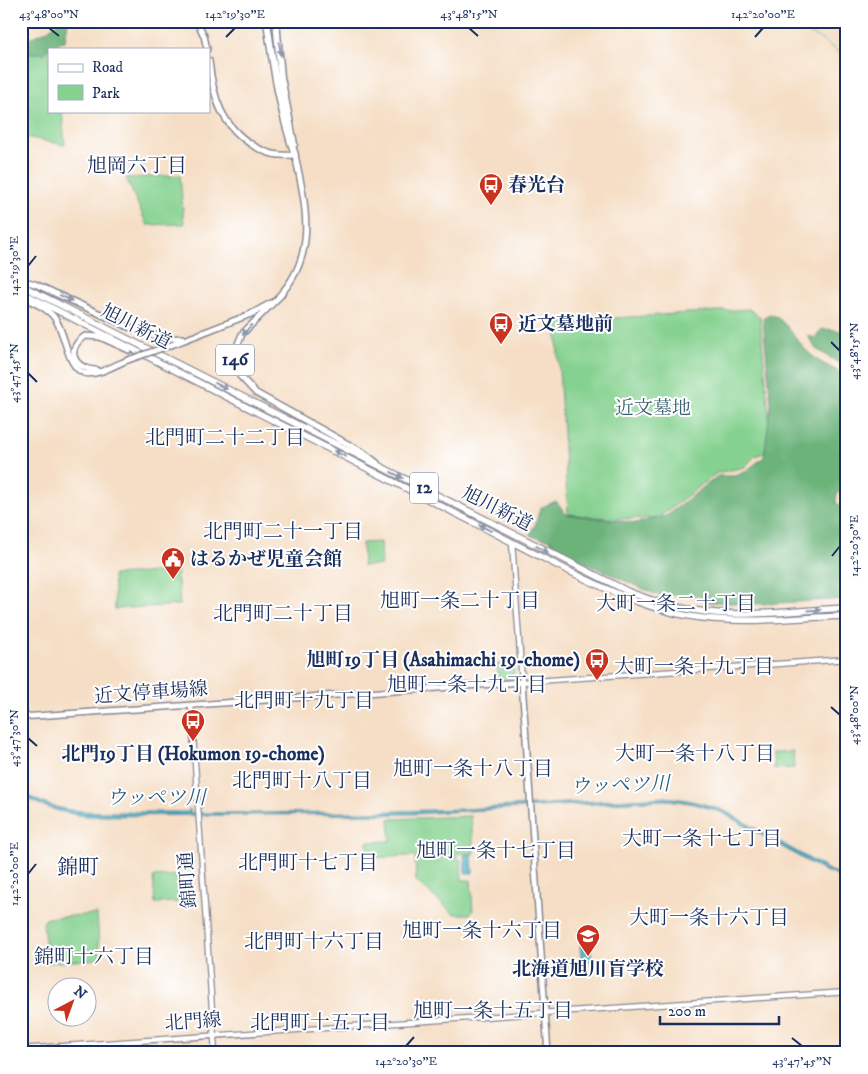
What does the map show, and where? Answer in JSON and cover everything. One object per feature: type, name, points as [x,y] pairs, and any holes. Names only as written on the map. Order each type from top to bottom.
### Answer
[{"type":"highway","points":[[266,21],[288,136],[295,155]]},
{"type":"highway","points":[[276,21],[281,78],[295,155]]},
{"type":"highway","name":"旭川新道","points":[[21,285],[629,592],[658,602],[722,614],[761,614],[847,608]]},
{"type":"highway","name":"旭川新道","points":[[21,292],[626,598],[656,609],[692,617],[738,621],[847,616]]},
{"type":"main road","points":[[197,21],[207,48]]},
{"type":"main road","points":[[210,67],[214,93],[228,123],[247,141],[270,154],[278,156],[295,155]]},
{"type":"main road","name":"146","points":[[295,155],[305,212],[306,243],[299,269],[280,295],[242,334],[236,349],[235,359],[240,376],[256,393],[364,453],[382,467]]},
{"type":"main road","points":[[21,280],[133,329],[174,341]]},
{"type":"main road","name":"146","points":[[21,297],[54,316],[62,330],[70,358],[79,370],[84,373],[90,373],[251,314],[267,306],[280,295]]},
{"type":"main road","name":"146","points":[[108,367],[88,370],[82,367],[77,362],[73,352],[75,344],[85,336],[100,337],[155,360]]},
{"type":"main road","points":[[522,682],[548,1053]]},
{"type":"main road","name":"近文停車場線","points":[[21,717],[522,682]]},
{"type":"street","points":[[512,542],[522,682],[847,659]]},
{"type":"street","name":"錦町通","points":[[191,705],[215,1053]]},
{"type":"street","name":"北門線","points":[[21,1049],[847,992]]},
{"type":"green space","points":[[61,21],[68,21],[65,41],[59,42],[57,46],[49,46],[44,53],[21,54],[21,40],[48,30]]},
{"type":"green space","points":[[48,48],[48,112],[62,112],[65,145],[21,136],[21,50]]},
{"type":"green space","points":[[180,175],[184,224],[147,225],[126,178]]},
{"type":"green space","name":"近文墓地","points":[[749,309],[760,317],[772,450],[755,456],[745,467],[717,473],[658,518],[616,519],[568,514],[556,322]]},
{"type":"green space","points":[[769,314],[785,324],[815,358],[847,375],[847,491],[837,493],[836,503],[847,510],[847,599],[762,604],[707,602],[698,596],[657,595],[579,560],[548,539],[534,537],[530,534],[536,523],[540,508],[556,501],[566,514],[635,523],[666,516],[718,476],[736,476],[764,457],[771,405],[763,319]]},
{"type":"green space","points":[[821,330],[842,331],[847,336],[847,368],[816,349],[807,335],[815,338]]},
{"type":"green space","points":[[380,542],[381,565],[363,566],[362,543]]},
{"type":"green space","points":[[177,571],[180,605],[115,609],[113,575]]},
{"type":"green space","points":[[513,663],[514,673],[509,679],[498,679],[497,664]]},
{"type":"green space","points":[[793,751],[794,768],[774,769],[773,752]]},
{"type":"green space","points":[[471,816],[474,853],[369,858],[367,842],[391,841],[389,819]]},
{"type":"green space","points":[[455,855],[461,860],[462,880],[471,880],[473,911],[470,914],[454,914],[416,881],[415,858]]},
{"type":"green space","points":[[177,875],[180,902],[155,903],[153,877]]},
{"type":"green space","points":[[97,914],[100,959],[47,963],[43,922],[47,918]]},
{"type":"water","points":[[21,791],[45,804],[70,810],[96,812],[189,812],[189,808],[191,813],[363,812],[463,809],[665,797],[695,802],[725,811],[831,871],[847,877],[847,880],[820,869],[723,813],[694,804],[664,800],[414,814],[85,816],[44,806],[21,795]]},
{"type":"water","points":[[472,854],[473,873],[465,873],[464,855]]},
{"type":"water","points":[[580,944],[591,944],[592,962],[581,963]]},
{"type":"waterway","points":[[785,21],[821,39],[847,58]]},
{"type":"place","name":"春光台","points":[[491,206]]},
{"type":"place","name":"近文墓地前","points":[[501,345]]},
{"type":"place","name":"はるかぜ児童会館","points":[[173,580]]},
{"type":"place","name":"旭町19丁目 (Asahimachi 19-chome)","points":[[597,681]]},
{"type":"place","name":"北門19丁目 (Hokumon 19-chome)","points":[[193,742]]},
{"type":"place","name":"北海道旭川盲学校","points":[[588,957]]},
{"type":"district","name":"旭岡六丁目","points":[[137,166]]},
{"type":"district","name":"北門町二十二丁目","points":[[225,438]]},
{"type":"district","name":"北門町二十一丁目","points":[[283,532]]},
{"type":"district","name":"旭町一条二十丁目","points":[[460,601]]},
{"type":"district","name":"大町一条二十丁目","points":[[676,604]]},
{"type":"district","name":"北門町二十丁目","points":[[283,614]]},
{"type":"district","name":"大町一条十九丁目","points":[[694,667]]},
{"type":"district","name":"旭町一条十九丁目","points":[[467,685]]},
{"type":"district","name":"北門町十九丁目","points":[[304,701]]},
{"type":"district","name":"大町一条十八丁目","points":[[695,754]]},
{"type":"district","name":"旭町一条十八丁目","points":[[473,769]]},
{"type":"district","name":"北門町十八丁目","points":[[302,781]]},
{"type":"district","name":"大町一条十七丁目","points":[[702,839]]},
{"type":"district","name":"旭町一条十七丁目","points":[[496,851]]},
{"type":"district","name":"北門町十七丁目","points":[[308,863]]},
{"type":"district","name":"錦町","points":[[78,868]]},
{"type":"district","name":"大町一条十六丁目","points":[[709,918]]},
{"type":"district","name":"旭町一条十六丁目","points":[[482,931]]},
{"type":"district","name":"北門町十六丁目","points":[[314,942]]},
{"type":"district","name":"錦町十六丁目","points":[[94,957]]},
{"type":"district","name":"旭町一条十五丁目","points":[[493,1011]]},
{"type":"district","name":"北門町十五丁目","points":[[320,1023]]},
{"type":"water label","name":"ウッペツ川","points":[[620,786]]},
{"type":"water label","name":"ウッペツ川","points":[[156,798]]}]
